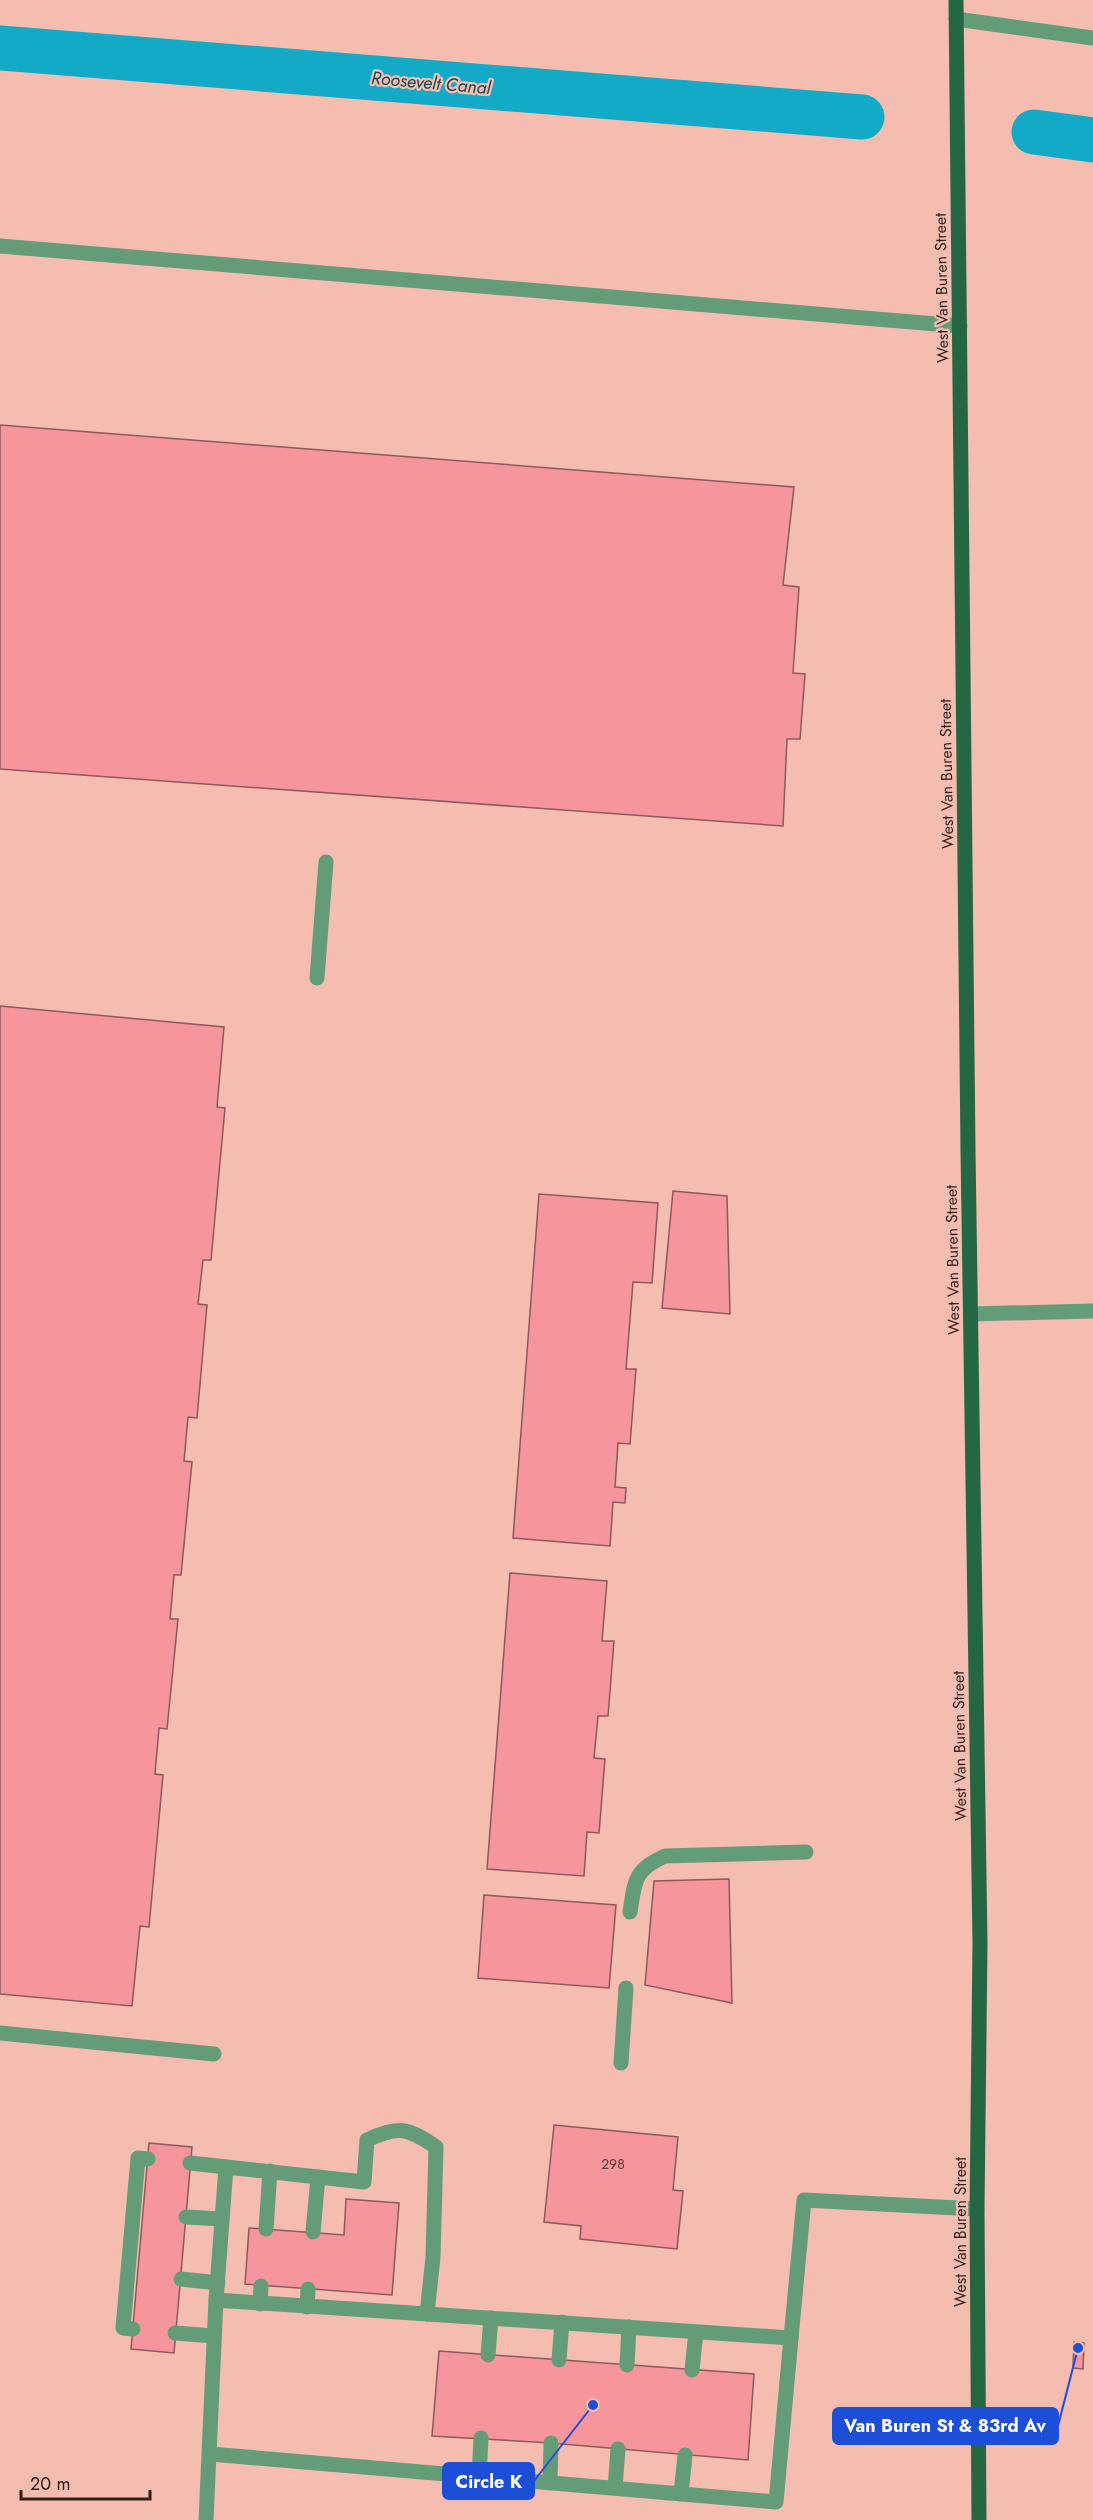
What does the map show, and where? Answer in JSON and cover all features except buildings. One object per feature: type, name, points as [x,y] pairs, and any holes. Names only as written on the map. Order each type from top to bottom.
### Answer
[{"type":"main road","name":"West Van Buren Street","points":[[956,0],[970,1314],[980,1943],[979,2520]]},
{"type":"lane","points":[[956,19],[1093,38]]},
{"type":"lane","points":[[0,246],[960,326]]},
{"type":"lane","points":[[317,978],[326,862]]},
{"type":"lane","points":[[970,1314],[1093,1311]]},
{"type":"lane","points":[[630,1912],[634,1882],[647,1864],[665,1856],[806,1852]]},
{"type":"lane","points":[[621,2063],[626,1988]]},
{"type":"lane","points":[[0,2033],[214,2054]]},
{"type":"lane","points":[[190,2163],[364,2182],[367,2140],[388,2130],[414,2132],[436,2147],[433,2257],[427,2313]]},
{"type":"lane","points":[[133,2329],[123,2328],[133,2276],[138,2211],[138,2158],[148,2159]]},
{"type":"lane","points":[[206,2520],[216,2300],[226,2167]]},
{"type":"lane","points":[[266,2229],[270,2171]]},
{"type":"lane","points":[[313,2232],[318,2177]]},
{"type":"lane","points":[[210,2454],[776,2502],[804,2200],[978,2209]]},
{"type":"lane","points":[[186,2217],[222,2219]]},
{"type":"lane","points":[[181,2279],[218,2283]]},
{"type":"lane","points":[[260,2304],[261,2286]]},
{"type":"lane","points":[[307,2307],[308,2289]]},
{"type":"lane","points":[[216,2300],[791,2338]]},
{"type":"lane","points":[[488,2355],[491,2318]]},
{"type":"lane","points":[[559,2360],[561,2322]]},
{"type":"lane","points":[[627,2365],[629,2327]]},
{"type":"lane","points":[[692,2370],[696,2332]]},
{"type":"lane","points":[[175,2333],[214,2336]]},
{"type":"lane","points":[[479,2476],[480,2438]]},
{"type":"lane","points":[[550,2483],[551,2443]]},
{"type":"lane","points":[[615,2488],[618,2449]]},
{"type":"lane","points":[[681,2494],[685,2455]]},
{"type":"waterway","name":"Roosevelt Canal","points":[[0,48],[862,117]]},
{"type":"waterway","name":"Roosevelt Canal","points":[[1034,132],[1093,140]]},
{"type":"place","name":"Van Buren St & 83rd Av","points":[[1078,2348]]},
{"type":"place","name":"Circle K","points":[[593,2405]]}]
